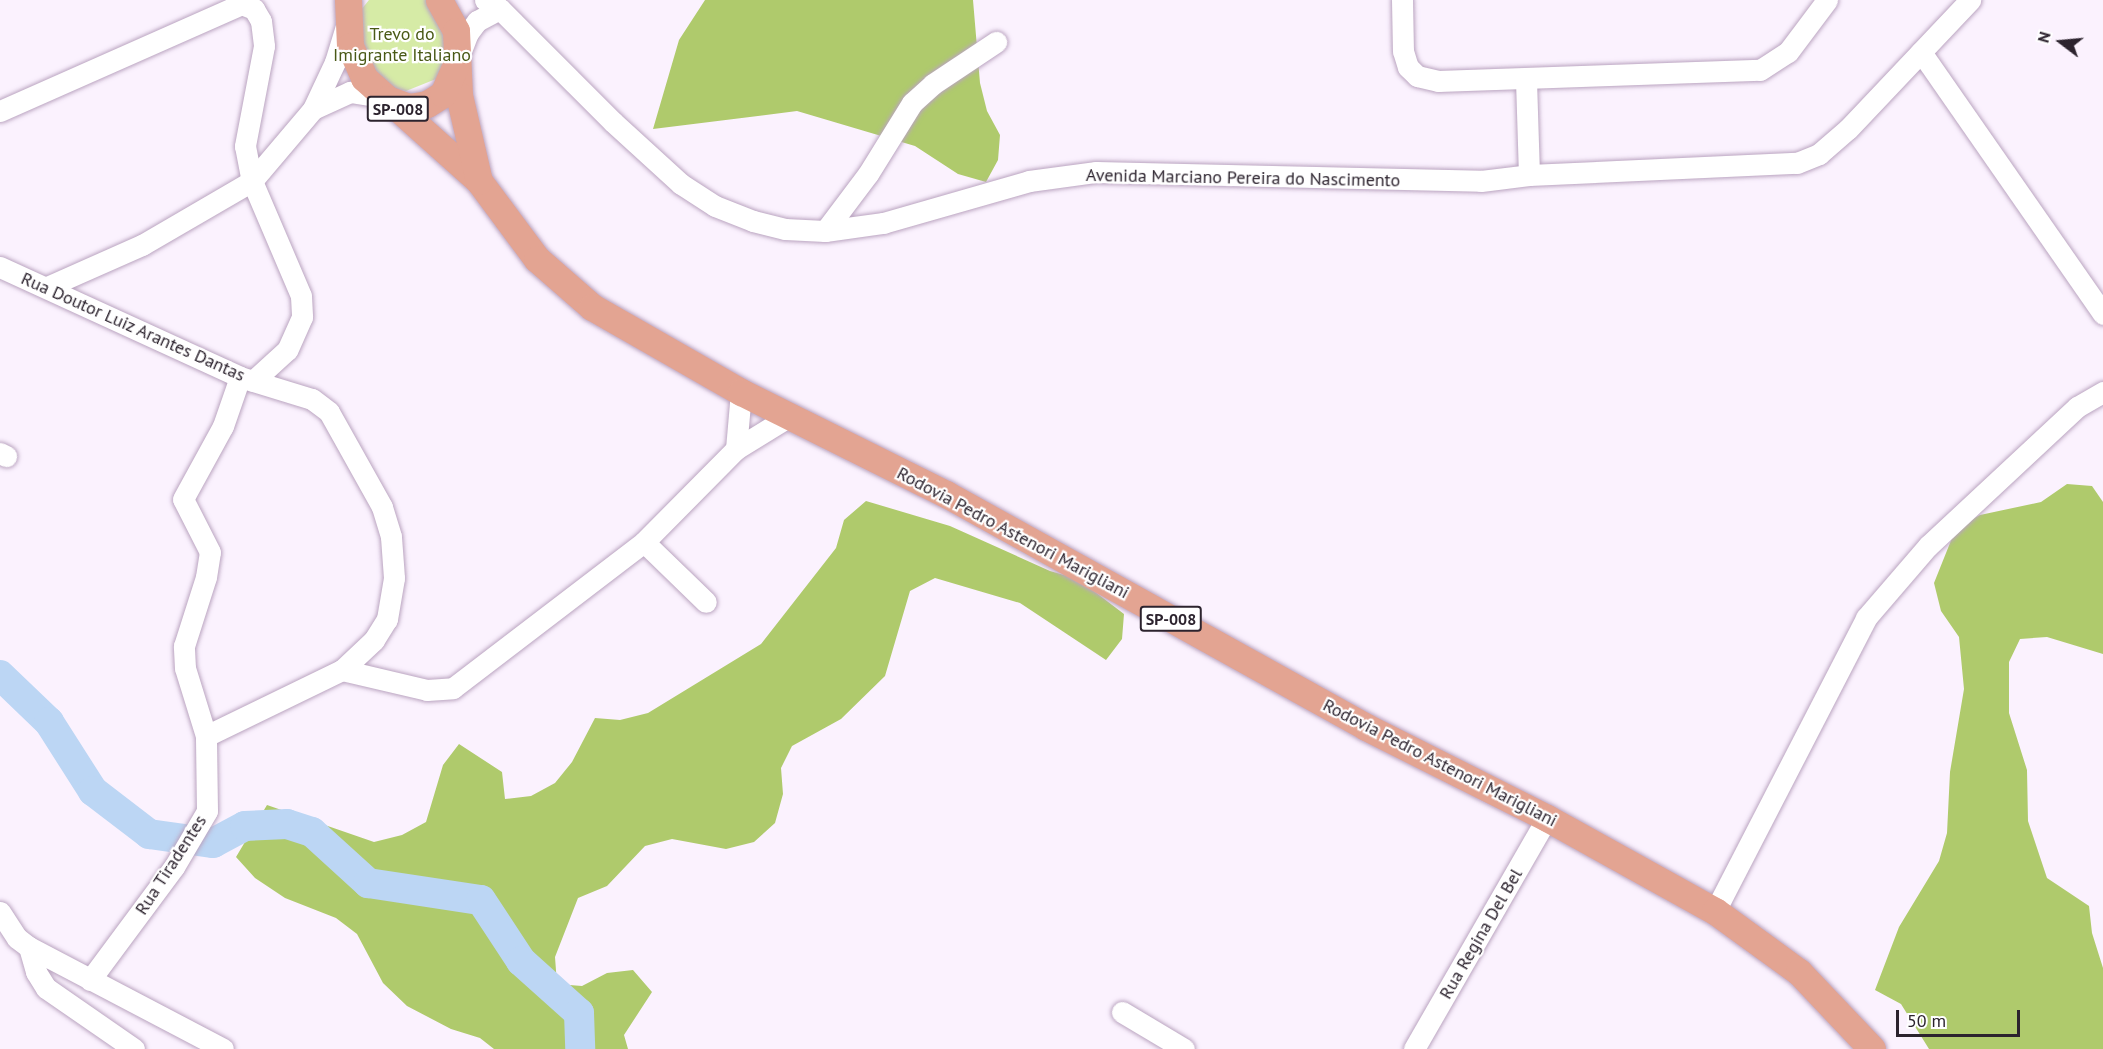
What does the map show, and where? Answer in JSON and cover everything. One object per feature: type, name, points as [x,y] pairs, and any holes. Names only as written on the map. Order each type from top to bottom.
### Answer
[{"type":"main road","name":"Rodovia Pedro Astenori Marigliani","points":[[439,0],[456,31],[459,95],[479,181]]},
{"type":"main road","name":"Rodovia Pedro Astenori Marigliani","points":[[351,6],[357,67],[383,97],[479,181],[537,259],[592,307],[741,392],[945,494],[1366,727],[1548,818],[1715,910],[1799,972],[1872,1049]]},
{"type":"main road","points":[[383,97],[409,107],[428,104],[443,94],[453,78],[458,59]]},
{"type":"street","points":[[1402,0],[1403,51],[1408,67],[1417,76],[1438,81],[1526,80],[1760,70],[1788,52],[1827,0]]},
{"type":"street","name":"Avenida Marciano Pereira do Nascimento","points":[[458,59],[468,33],[492,5],[681,184],[715,206],[753,221],[785,229],[825,231],[884,223],[1029,181],[1096,172],[1408,182],[1480,181],[1529,175],[1797,163],[1819,154],[1848,129],[1970,0]]},
{"type":"street","points":[[0,111],[241,4],[250,5],[261,21],[264,46],[246,127],[245,146],[252,181],[294,277],[302,317],[286,350],[247,379]]},
{"type":"street","points":[[47,288],[142,246],[252,181],[313,109],[335,62],[351,6]]},
{"type":"street","points":[[825,231],[868,174],[912,102],[933,84],[996,42]]},
{"type":"street","points":[[1921,52],[2103,314]]},
{"type":"street","points":[[1526,80],[1529,175]]},
{"type":"street","points":[[313,109],[350,92],[383,97]]},
{"type":"street","name":"Rua Doutor Luiz Arantes Dantas","points":[[0,267],[247,379],[312,399],[329,412],[382,507],[392,537],[394,578],[387,619],[374,640],[342,670],[206,736]]},
{"type":"street","name":"Rua Tiradentes","points":[[90,980],[174,867],[207,811],[206,736],[185,668],[184,646],[206,577],[210,552],[183,500],[247,379]]},
{"type":"street","points":[[736,449],[741,392]]},
{"type":"street","points":[[1715,910],[1866,618],[1928,546],[2077,407],[2103,392]]},
{"type":"street","points":[[342,670],[427,690],[453,688],[644,542],[736,449],[789,417]]},
{"type":"street","points":[[644,542],[706,602]]},
{"type":"street","name":"Rua Regina Del Bel","points":[[1414,1049],[1548,818]]},
{"type":"street","points":[[0,912],[46,988],[135,1049]]},
{"type":"street","points":[[15,939],[222,1049]]},
{"type":"street","points":[[1122,1012],[1184,1049]]},
{"type":"green space","name":"Trevo do Imigrante Italiano","points":[[369,0],[435,0],[454,39],[436,79],[406,91],[375,84],[351,30],[356,16]]},
{"type":"green space","points":[[705,0],[973,0],[980,83],[987,111],[1000,135],[998,160],[986,182],[958,174],[915,146],[797,111],[653,129],[679,40]]},
{"type":"green space","points":[[2067,484],[2092,486],[2103,502],[2103,654],[2047,637],[2020,639],[2009,662],[2009,713],[2027,770],[2028,821],[2047,878],[2089,906],[2092,933],[2103,968],[2103,1049],[1929,1049],[1901,1004],[1875,990],[1899,927],[1939,861],[1947,833],[1950,772],[1964,689],[1959,637],[1941,611],[1934,583],[1956,528],[1980,515],[2041,502]]},
{"type":"green space","points":[[866,501],[950,526],[1050,571],[1078,579],[1124,614],[1122,639],[1106,660],[1020,603],[935,578],[910,591],[885,676],[841,719],[792,746],[781,768],[783,794],[775,823],[754,842],[726,849],[672,839],[645,846],[607,886],[578,898],[555,957],[557,984],[582,986],[607,973],[633,970],[652,992],[624,1035],[628,1049],[494,1049],[480,1038],[451,1029],[407,1006],[383,983],[357,934],[336,918],[285,898],[255,878],[236,857],[267,805],[374,842],[402,835],[426,822],[443,765],[459,744],[502,772],[505,799],[531,796],[555,783],[572,762],[595,718],[620,720],[648,713],[761,644],[836,548],[844,520]]},
{"type":"waterway","points":[[0,675],[49,722],[93,791],[149,834],[213,843],[245,826],[287,824],[312,832],[368,883],[481,900],[521,961],[579,1013],[580,1049]]}]
